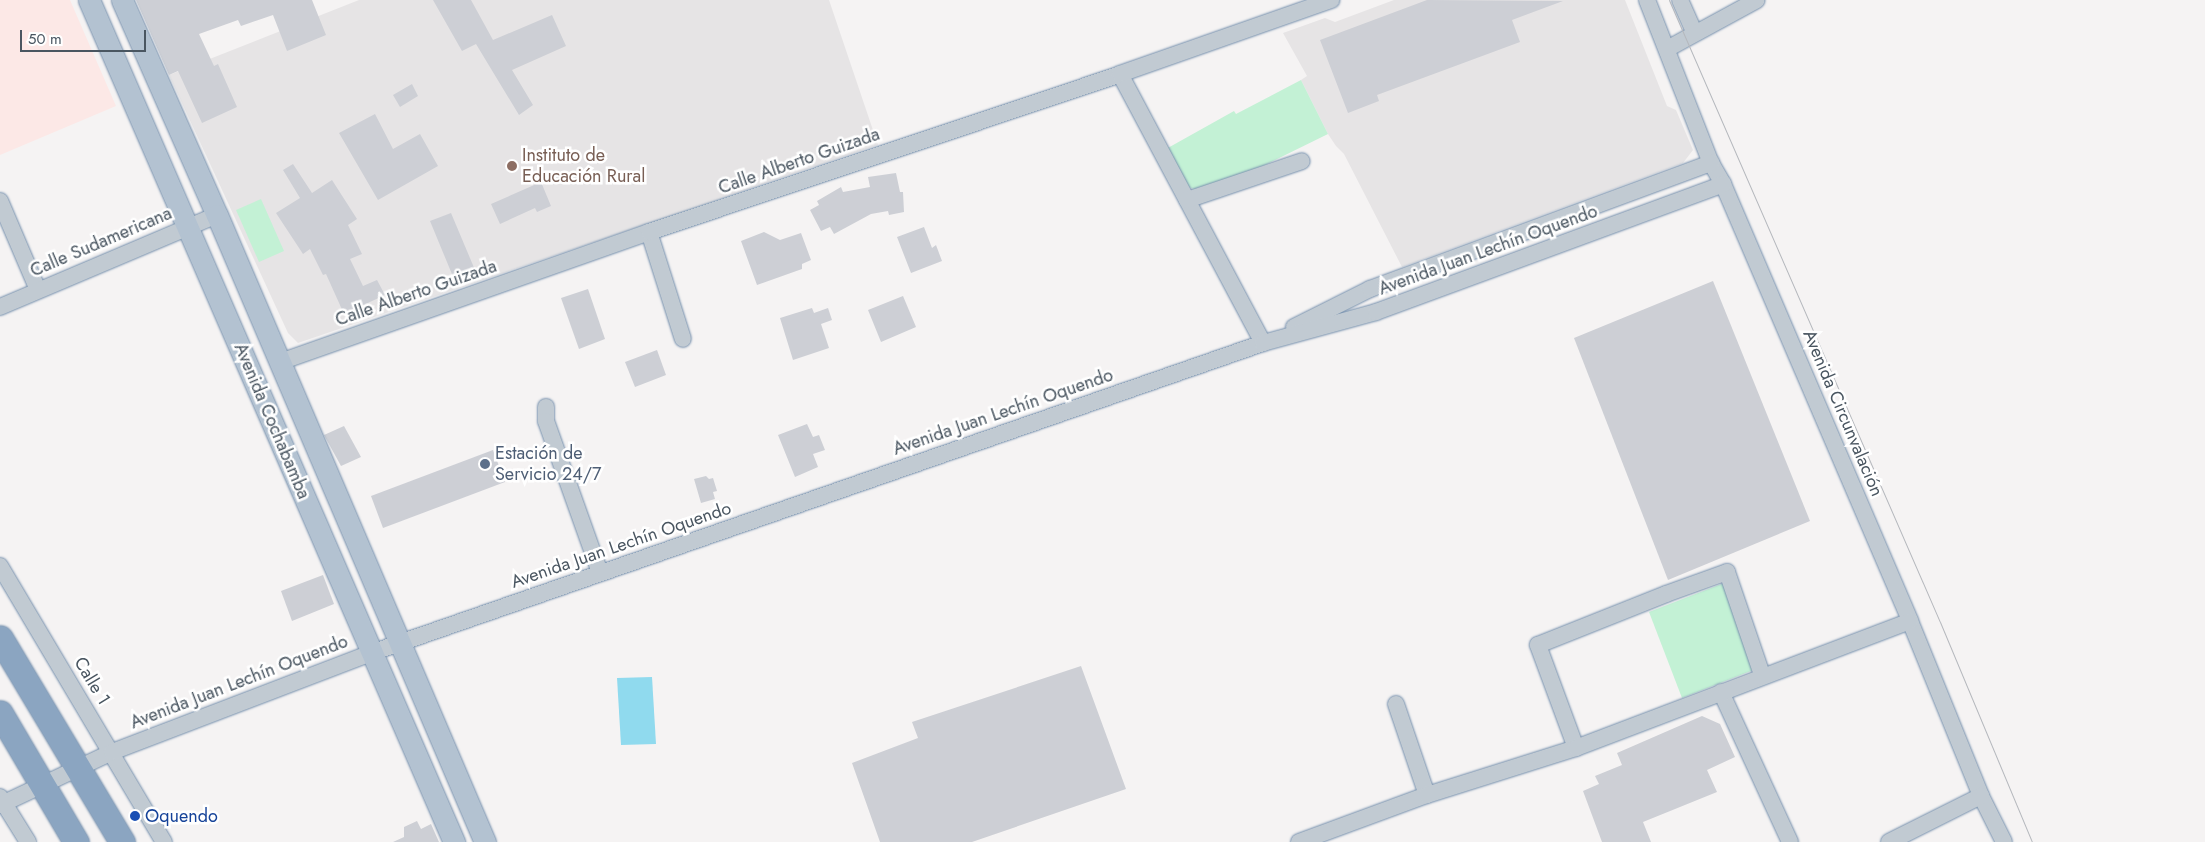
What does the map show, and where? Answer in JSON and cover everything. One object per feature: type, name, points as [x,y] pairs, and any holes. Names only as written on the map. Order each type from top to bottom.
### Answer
[{"type":"highway","points":[[0,638],[122,842]]},
{"type":"highway","points":[[0,713],[76,842]]},
{"type":"main road","name":"Avenida Cochabamba","points":[[89,0],[454,842]]},
{"type":"main road","name":"Avenida Cochabamba","points":[[122,0],[218,216],[485,842]]},
{"type":"street","name":"Calle Alberto Guizada","points":[[280,362],[649,232],[1120,74],[1331,0]]},
{"type":"street","name":"Avenida Circunvalación","points":[[1647,0],[1711,163],[1723,184],[1910,621],[1981,796],[2004,842]]},
{"type":"street","points":[[1680,0],[1695,33]]},
{"type":"street","points":[[1667,49],[1757,0]]},
{"type":"street","points":[[1120,74],[1263,343]]},
{"type":"street","points":[[1187,200],[1302,161]]},
{"type":"street","name":"Avenida Juan Lechín Oquendo","points":[[1263,343],[1370,289],[1711,163]]},
{"type":"street","name":"Avenida Juan Lechín Oquendo","points":[[1,802],[42,786],[112,752],[371,653],[1263,343],[1376,312],[1723,184]]},
{"type":"street","points":[[0,201],[38,290]]},
{"type":"street","name":"Calle Sudamericana","points":[[0,307],[218,216]]},
{"type":"street","points":[[649,232],[682,339]]},
{"type":"street","points":[[546,407],[546,421],[600,573]]},
{"type":"street","name":"Calle 1","points":[[0,566],[164,842]]},
{"type":"street","points":[[1576,748],[1538,645],[1666,594],[1727,572],[1762,676]]},
{"type":"street","points":[[1299,842],[1427,795],[1576,748],[1910,621]]},
{"type":"street","points":[[1721,692],[1790,842]]},
{"type":"street","points":[[1396,704],[1427,795]]},
{"type":"street","points":[[1889,842],[1981,796]]},
{"type":"street","points":[[1,802],[28,842]]},
{"type":"shaded area","points":[[0,0],[70,0],[116,106],[0,155]]},
{"type":"shaded area","name":"Instituto de Educación Rural","points":[[359,0],[829,0],[878,145],[298,343],[288,333],[169,75]]},
{"type":"shaded area","points":[[1394,0],[1625,0],[1667,106],[1676,110],[1693,150],[1683,163],[1402,267],[1344,154],[1328,134],[1301,80],[1307,76],[1283,33],[1325,18],[1335,22]]},
{"type":"green space","points":[[1301,80],[1328,134],[1257,169],[1200,191],[1188,187],[1166,149],[1234,111],[1236,114]]},
{"type":"green space","points":[[261,199],[284,251],[259,262],[236,210]]},
{"type":"green space","points":[[1724,583],[1756,669],[1682,698],[1649,612]]},
{"type":"water","points":[[652,677],[656,744],[621,745],[617,678]]},
{"type":"building","points":[[136,0],[312,0],[326,35],[287,51],[273,15],[241,26],[238,20],[199,34],[214,66],[218,64],[237,107],[202,123],[178,71],[169,75]]},
{"type":"building","points":[[433,0],[471,0],[493,40],[552,15],[566,46],[512,70],[533,105],[519,115],[476,44],[462,51]]},
{"type":"building","points":[[1427,0],[1563,1],[1512,20],[1520,42],[1377,95],[1379,101],[1348,113],[1320,40]]},
{"type":"building","points":[[412,84],[418,96],[400,107],[393,95]]},
{"type":"building","points":[[375,114],[393,149],[420,134],[438,166],[378,200],[339,133]]},
{"type":"building","points":[[293,164],[312,193],[332,180],[357,219],[348,225],[362,254],[350,259],[363,286],[377,280],[385,295],[344,314],[326,274],[323,275],[310,249],[303,254],[276,213],[300,198],[283,170]]},
{"type":"building","points":[[896,173],[900,192],[903,192],[904,212],[889,215],[888,211],[871,214],[834,234],[830,227],[821,231],[810,210],[819,205],[817,201],[841,187],[843,192],[870,187],[868,177]]},
{"type":"building","points":[[541,182],[551,206],[537,212],[535,208],[500,224],[491,204]]},
{"type":"building","points":[[451,213],[475,270],[454,279],[430,221]]},
{"type":"building","points":[[924,227],[932,248],[936,245],[942,261],[911,273],[897,237]]},
{"type":"building","points":[[764,232],[780,240],[801,233],[811,260],[802,264],[802,269],[757,285],[741,241]]},
{"type":"building","points":[[1713,281],[1810,521],[1668,580],[1574,338]]},
{"type":"building","points":[[588,289],[605,339],[579,349],[561,298]]},
{"type":"building","points":[[903,296],[916,327],[881,342],[868,310]]},
{"type":"building","points":[[812,308],[814,313],[828,308],[832,320],[821,324],[829,348],[793,360],[780,318]]},
{"type":"building","points":[[657,350],[666,375],[635,387],[625,362]]},
{"type":"building","points":[[807,424],[813,437],[819,435],[825,450],[813,454],[818,467],[795,477],[778,435]]},
{"type":"building","points":[[344,426],[361,457],[341,466],[324,435]]},
{"type":"building","points":[[493,450],[505,482],[383,528],[371,496]]},
{"type":"building","points":[[706,476],[709,479],[713,478],[717,491],[713,492],[715,499],[701,503],[694,479]]},
{"type":"building","points":[[323,575],[334,604],[292,621],[281,591]]},
{"type":"building","points":[[1081,666],[1126,789],[972,842],[880,842],[852,763],[918,738],[912,722]]},
{"type":"building","points":[[1702,716],[1720,724],[1735,757],[1707,770],[1717,792],[1643,822],[1651,842],[1602,842],[1583,791],[1599,784],[1595,776],[1622,765],[1617,753]]},
{"type":"building","points":[[417,821],[421,829],[431,824],[439,842],[393,842],[404,837],[404,827]]},
{"type":"tram line","points":[[1669,0],[1940,622],[2032,842]]},
{"type":"place","name":"Instituto de Educación Rural","points":[[512,166]]},
{"type":"place","name":"Estación de Servicio 24/7","points":[[485,464]]},
{"type":"place","name":"Oquendo","points":[[135,816]]}]
